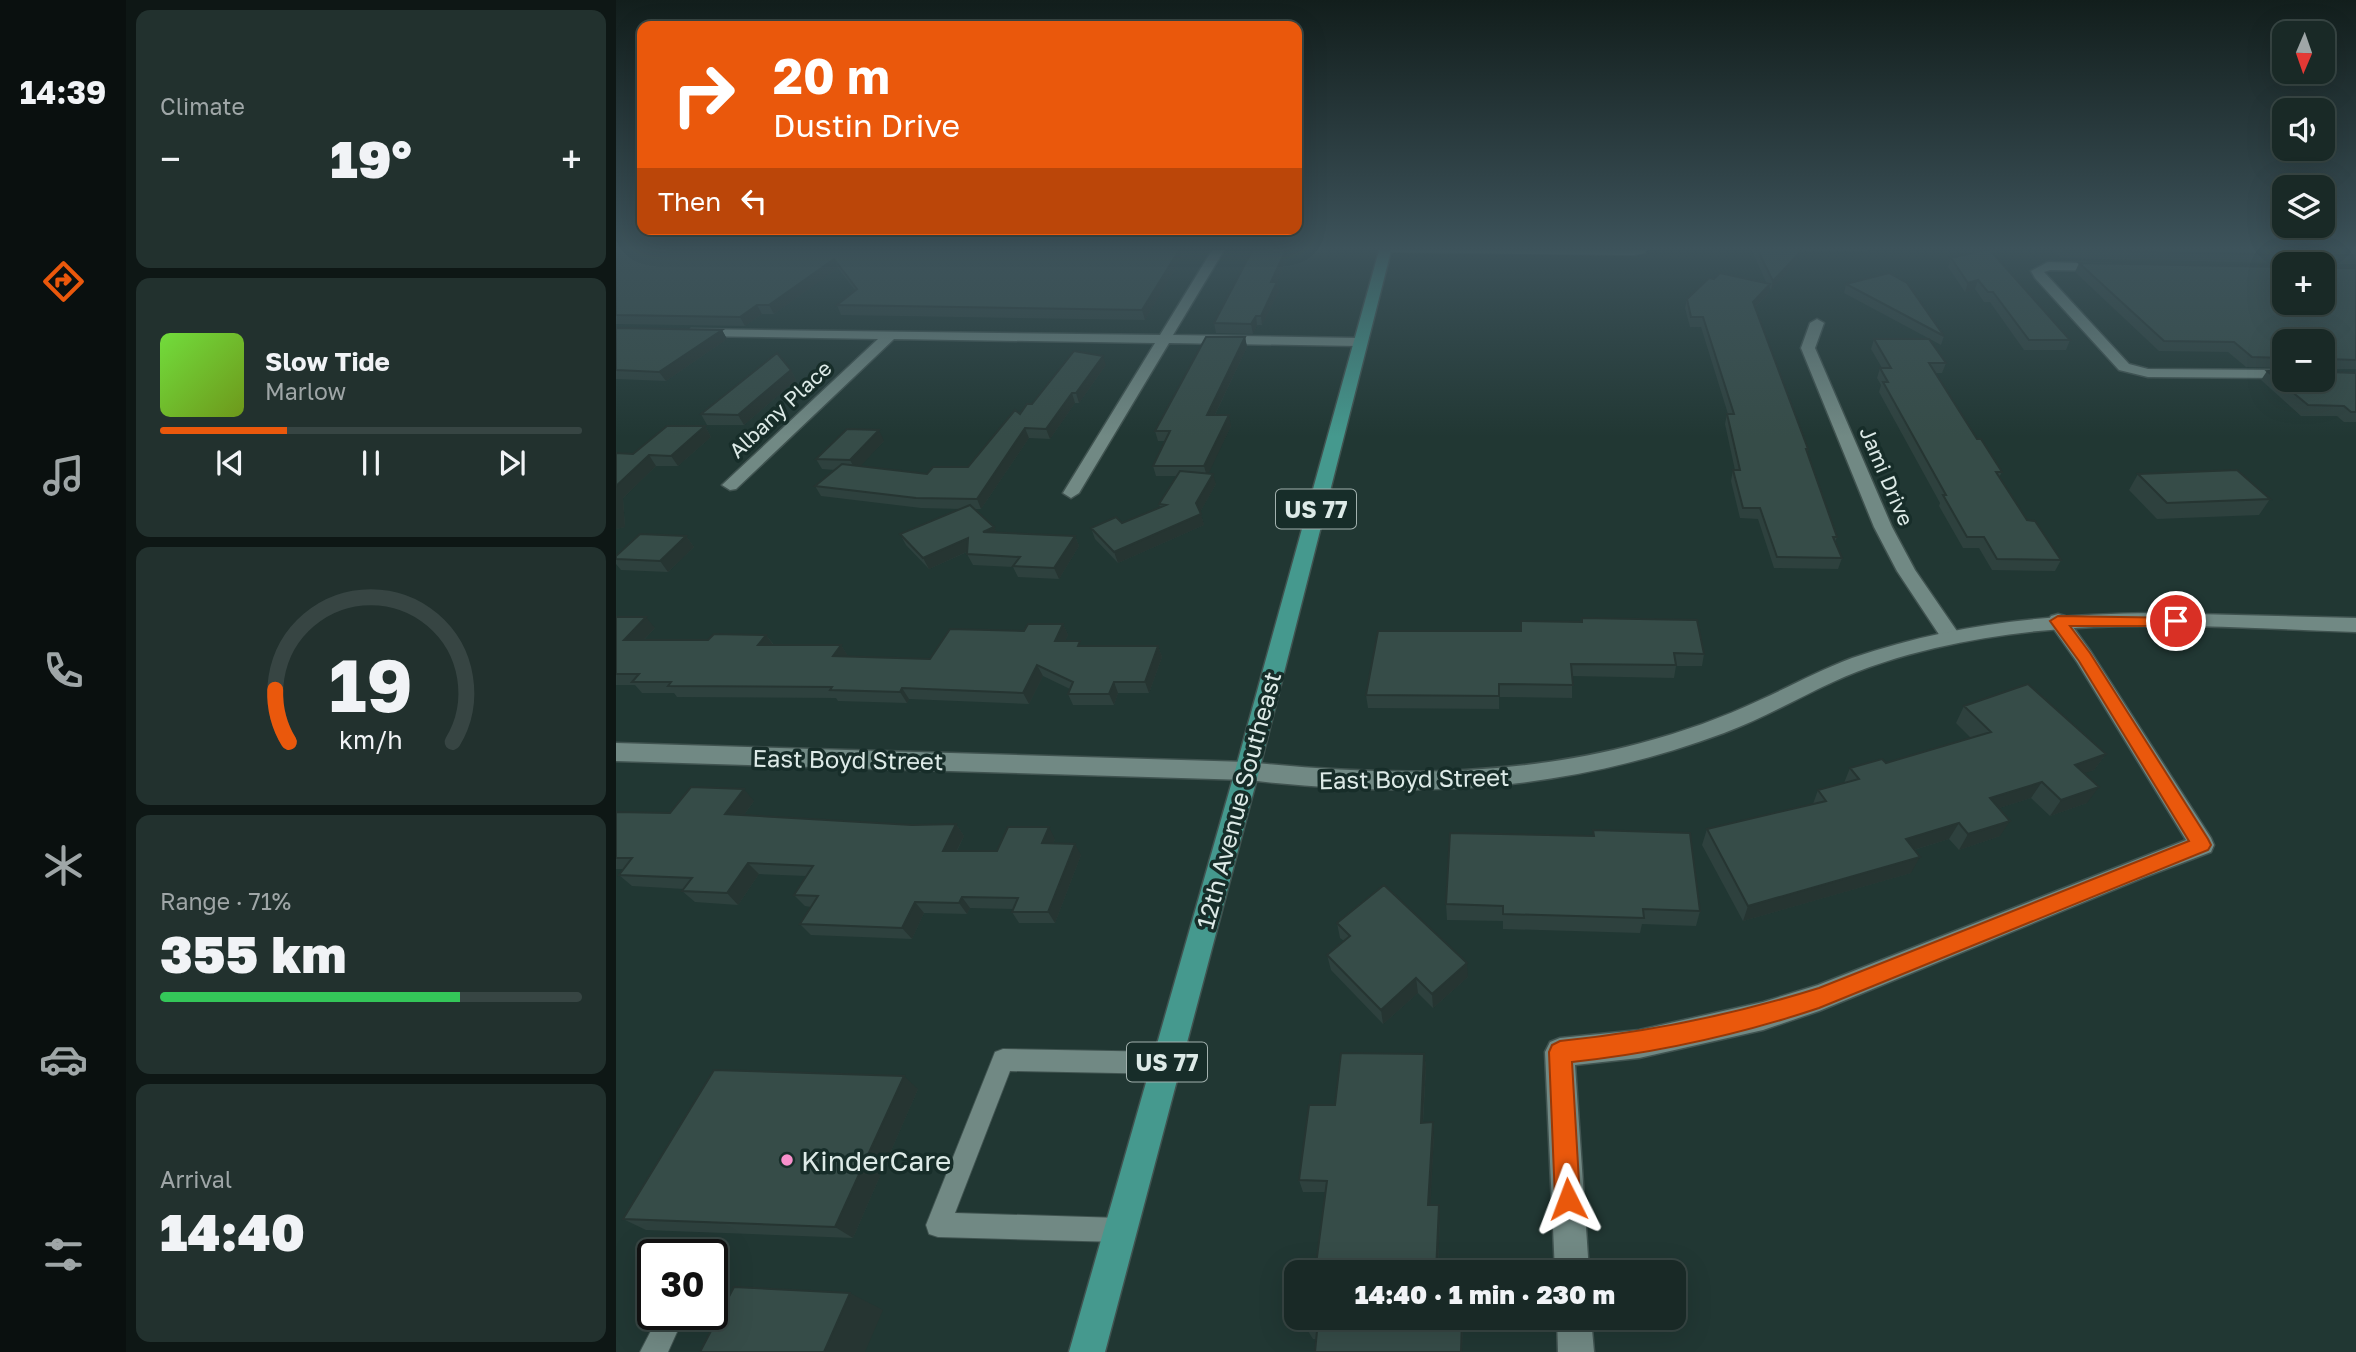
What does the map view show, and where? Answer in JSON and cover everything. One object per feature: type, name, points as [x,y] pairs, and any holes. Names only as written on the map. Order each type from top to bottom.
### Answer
[{"type":"main road","name":"12th Avenue Southeast","points":[[1087,1352],[1247,771],[1368,310]]},
{"type":"street","points":[[1071,493],[1181,310]]},
{"type":"street","points":[[2071,310],[2124,367],[2148,373],[2272,374]]},
{"type":"street","name":"Jami Drive","points":[[1817,323],[1808,348],[1883,527],[1906,571],[1951,637]]},
{"type":"street","points":[[683,332],[1359,342]]},
{"type":"street","name":"Albany Place","points":[[730,485],[889,336]]},
{"type":"street","name":"East Boyd Street","points":[[616,752],[1247,771],[1325,781],[1427,783],[1506,779],[1572,768],[1695,735],[1736,720],[1866,661],[1951,637],[2007,626],[2099,619],[2356,625]]},
{"type":"street","points":[[1571,1260],[1560,1052],[1639,1044],[1736,1023],[1797,1005],[2202,845],[2084,657],[2058,621]]},
{"type":"street","points":[[1575,1330],[1576,1352]]},
{"type":"lane","points":[[1120,1230],[938,1225],[1003,1060],[1167,1063]]},
{"type":"building","points":[[616,310],[750,310],[740,317],[616,315]]},
{"type":"building","points":[[1221,310],[1264,310],[1251,324],[1214,323]]},
{"type":"building","points":[[1689,310],[1756,310],[1808,449],[1837,537],[1833,537],[1842,558],[1777,557],[1760,508],[1743,508],[1733,470],[1740,470],[1727,414],[1734,414],[1703,317],[1691,317]]},
{"type":"building","points":[[1895,310],[1926,310],[1944,336]]},
{"type":"building","points":[[2007,310],[2043,310],[2070,340],[2029,340]]},
{"type":"building","points":[[2130,310],[2272,310],[2272,315],[2335,315],[2335,310],[2356,310],[2356,360],[2335,359],[2335,329],[2272,329],[2272,358],[2252,357],[2234,342],[2164,341]]},
{"type":"building","points":[[616,328],[722,330],[659,372],[616,370]]},
{"type":"building","points":[[1206,337],[1245,337],[1207,415],[1229,415],[1204,466],[1153,466],[1170,431],[1155,431]]},
{"type":"building","points":[[1874,339],[1929,339],[1946,363],[1929,363],[1977,439],[1981,439],[2002,472],[1996,472],[2027,520],[2035,521],[2061,560],[1997,559],[1984,537],[1967,537],[1883,382],[1888,382],[1880,368],[1891,368]]},
{"type":"building","points":[[1074,351],[1103,356],[1046,429],[1025,428],[977,499],[916,498],[815,486],[842,464],[927,474],[933,467],[968,467],[1015,410],[1020,414],[1027,404],[1032,404]]},
{"type":"building","points":[[777,353],[791,370],[738,415],[701,414]]},
{"type":"building","points":[[2335,372],[2356,373],[2356,412],[2351,412],[2344,406],[2308,405],[2292,392],[2335,392]]},
{"type":"building","points":[[667,426],[705,426],[671,456],[649,455],[616,486],[616,453],[633,454]]},
{"type":"building","points":[[847,429],[879,430],[850,460],[816,459]]},
{"type":"building","points":[[2237,470],[2270,499],[2167,503],[2138,474]]},
{"type":"building","points":[[1180,471],[1213,474],[1196,503],[1201,514],[1114,552],[1091,528],[1116,517],[1122,523],[1166,505],[1159,504]]},
{"type":"building","points":[[970,505],[994,527],[983,532],[1075,536],[1054,568],[1013,566],[1020,557],[967,554],[968,538],[923,558],[900,534]]},
{"type":"building","points":[[640,534],[686,536],[660,561],[616,559]]},
{"type":"building","points":[[616,617],[646,617],[624,640],[708,640],[714,634],[766,635],[758,645],[841,645],[833,656],[930,659],[950,629],[1024,631],[1028,624],[1063,624],[1055,641],[1080,641],[1078,646],[1158,646],[1145,682],[1114,682],[1109,694],[1068,694],[1073,682],[1037,665],[1023,693],[902,688],[900,692],[830,690],[832,687],[668,686],[671,682],[632,682],[639,674],[616,674]]},
{"type":"building","points":[[1582,618],[1697,620],[1704,654],[1674,653],[1676,665],[1571,664],[1573,685],[1499,684],[1499,696],[1366,695],[1378,631],[1521,631],[1521,621],[1582,622]]},
{"type":"building","points":[[2028,684],[2106,754],[2075,765],[2099,787],[2061,800],[2042,782],[1990,798],[2010,821],[1968,834],[1959,823],[1906,839],[1920,857],[1748,906],[1707,829],[1826,801],[1818,790],[1859,779],[1850,768],[1882,759],[1886,763],[1991,732],[1964,706]]},
{"type":"building","points":[[691,787],[744,789],[725,814],[912,825],[956,824],[943,851],[997,851],[1008,827],[1049,827],[1042,843],[1075,844],[1048,912],[1012,912],[1018,898],[962,897],[959,903],[915,902],[902,928],[800,924],[818,896],[794,895],[813,866],[748,863],[727,893],[682,891],[692,878],[619,875],[632,858],[616,858],[616,812],[670,813]]},
{"type":"building","points":[[1593,830],[1690,833],[1700,911],[1643,909],[1644,918],[1503,914],[1503,906],[1446,904],[1450,833],[1594,836]]},
{"type":"building","points":[[1384,885],[1467,963],[1432,994],[1416,978],[1381,1010],[1327,955],[1350,936],[1337,923]]},
{"type":"building","points":[[1341,1053],[1424,1054],[1421,1123],[1433,1122],[1428,1205],[1439,1205],[1437,1260],[1317,1260],[1327,1181],[1299,1180],[1309,1105],[1335,1105]]},
{"type":"building","name":"KinderCare","points":[[714,1070],[904,1076],[835,1227],[623,1219]]},
{"type":"building","points":[[734,1287],[850,1293],[824,1352],[700,1352],[712,1330],[728,1330],[728,1298]]},
{"type":"building","points":[[1462,1330],[1461,1352],[1315,1352],[1317,1331],[1308,1331]]},
{"type":"place","name":"KinderCare","points":[[787,1160]]},
{"type":"route","points":[[1568,1199],[1560,1052],[1639,1044],[1709,1030],[1819,998],[2136,869],[2202,845],[2084,657],[2058,621],[2176,621]]}]
